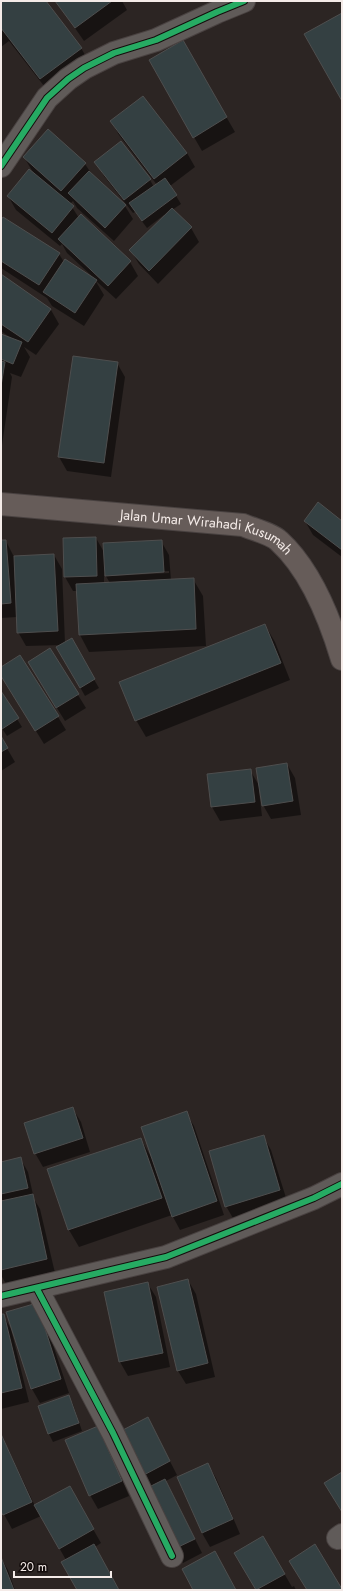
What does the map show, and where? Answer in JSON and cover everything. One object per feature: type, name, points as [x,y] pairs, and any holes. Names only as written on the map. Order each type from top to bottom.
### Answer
[{"type":"main road","name":"Jalan Umar Wirahadi Kusumah","points":[[1,504],[243,525],[278,540],[302,568],[320,600],[342,659]]},
{"type":"street","points":[[1,166],[47,98],[68,79],[84,68],[114,53],[156,40],[244,1]]},
{"type":"street","points":[[1,1296],[37,1289],[166,1257],[314,1198],[342,1184]]},
{"type":"street","points":[[37,1289],[113,1433],[172,1556]]},
{"type":"building","points":[[1,1],[46,1],[82,48],[40,79],[1,28]]},
{"type":"building","points":[[55,1],[112,1],[75,28]]},
{"type":"building","points":[[342,13],[342,101],[304,34]]},
{"type":"building","points":[[183,40],[227,117],[193,138],[149,60]]},
{"type":"building","points":[[143,96],[187,153],[154,179],[110,121]]},
{"type":"building","points":[[48,129],[86,163],[61,191],[23,157]]},
{"type":"building","points":[[121,141],[151,179],[124,200],[94,162]]},
{"type":"building","points":[[29,169],[74,206],[52,233],[7,196]]},
{"type":"building","points":[[89,171],[126,205],[105,228],[68,193]]},
{"type":"building","points":[[165,178],[177,195],[142,221],[129,203]]},
{"type":"building","points":[[172,208],[192,227],[149,271],[129,250]]},
{"type":"building","points":[[81,214],[131,261],[108,286],[58,239]]},
{"type":"building","points":[[3,217],[60,253],[39,285],[1,261],[1,220]]},
{"type":"building","points":[[65,259],[97,280],[75,313],[43,292]]},
{"type":"building","points":[[1,274],[51,309],[28,342],[1,324]]},
{"type":"building","points":[[1,334],[22,342],[13,364],[1,359]]},
{"type":"building","points":[[73,356],[118,362],[104,463],[58,457]]},
{"type":"building","points":[[1,361],[5,362],[1,386]]},
{"type":"building","points":[[318,502],[342,521],[342,550],[304,521]]},
{"type":"building","points":[[96,537],[97,576],[64,577],[63,538]]},
{"type":"building","points":[[1,540],[6,540],[11,603],[1,604]]},
{"type":"building","points":[[162,540],[164,572],[105,576],[103,543]]},
{"type":"building","points":[[54,554],[58,631],[17,633],[14,556]]},
{"type":"building","points":[[194,578],[196,629],[79,635],[76,584]]},
{"type":"building","points":[[265,624],[281,663],[135,721],[119,682]]},
{"type":"building","points":[[72,638],[95,679],[80,688],[56,647]]},
{"type":"building","points":[[50,648],[79,694],[56,708],[28,662]]},
{"type":"building","points":[[20,655],[59,716],[35,731],[1,676],[1,667]]},
{"type":"building","points":[[1,691],[19,718],[2,729],[1,728]]},
{"type":"building","points":[[1,736],[8,748],[1,752]]},
{"type":"building","points":[[287,763],[293,801],[262,806],[256,768]]},
{"type":"building","points":[[251,769],[255,802],[211,807],[207,774]]},
{"type":"building","points":[[73,1107],[83,1138],[34,1154],[24,1123]]},
{"type":"building","points":[[187,1111],[217,1201],[172,1217],[141,1127]]},
{"type":"building","points":[[264,1135],[280,1190],[225,1207],[209,1151]]},
{"type":"building","points":[[141,1138],[162,1198],[68,1230],[47,1169]]},
{"type":"building","points":[[21,1157],[28,1188],[1,1194],[1,1162]]},
{"type":"building","points":[[33,1194],[47,1259],[1,1270],[1,1201]]},
{"type":"building","points":[[188,1279],[208,1363],[177,1371],[157,1287]]},
{"type":"building","points":[[148,1282],[163,1353],[119,1362],[104,1292]]},
{"type":"building","points":[[37,1303],[61,1379],[31,1389],[6,1312]]},
{"type":"building","points":[[1,1314],[4,1314],[22,1388],[1,1393]]},
{"type":"building","points":[[69,1395],[79,1423],[48,1434],[38,1406]]},
{"type":"building","points":[[148,1417],[170,1461],[142,1476],[119,1432]]},
{"type":"building","points":[[98,1426],[122,1481],[89,1496],[65,1440]]},
{"type":"building","points":[[1,1434],[32,1502],[3,1515],[1,1512]]},
{"type":"building","points":[[208,1463],[233,1519],[202,1533],[177,1477]]},
{"type":"building","points":[[342,1472],[342,1512],[324,1483]]},
{"type":"building","points":[[165,1479],[195,1539],[174,1549],[145,1489]]},
{"type":"building","points":[[70,1486],[94,1529],[59,1549],[34,1505]]},
{"type":"building","points":[[263,1536],[285,1574],[256,1590],[234,1553]]},
{"type":"building","points":[[94,1544],[119,1590],[77,1590],[61,1562]]},
{"type":"building","points":[[315,1544],[342,1590],[307,1590],[289,1561]]},
{"type":"building","points":[[215,1551],[236,1590],[193,1590],[182,1569]]},
{"type":"building","points":[[1,1557],[14,1590],[1,1590]]},
{"type":"cycle path","points":[[1,166],[47,98],[68,79],[84,68],[114,53],[156,40],[244,1]]},
{"type":"cycle path","points":[[1,1296],[166,1257],[314,1198],[342,1184]]},
{"type":"cycle path","points":[[37,1289],[113,1433],[172,1556]]}]
